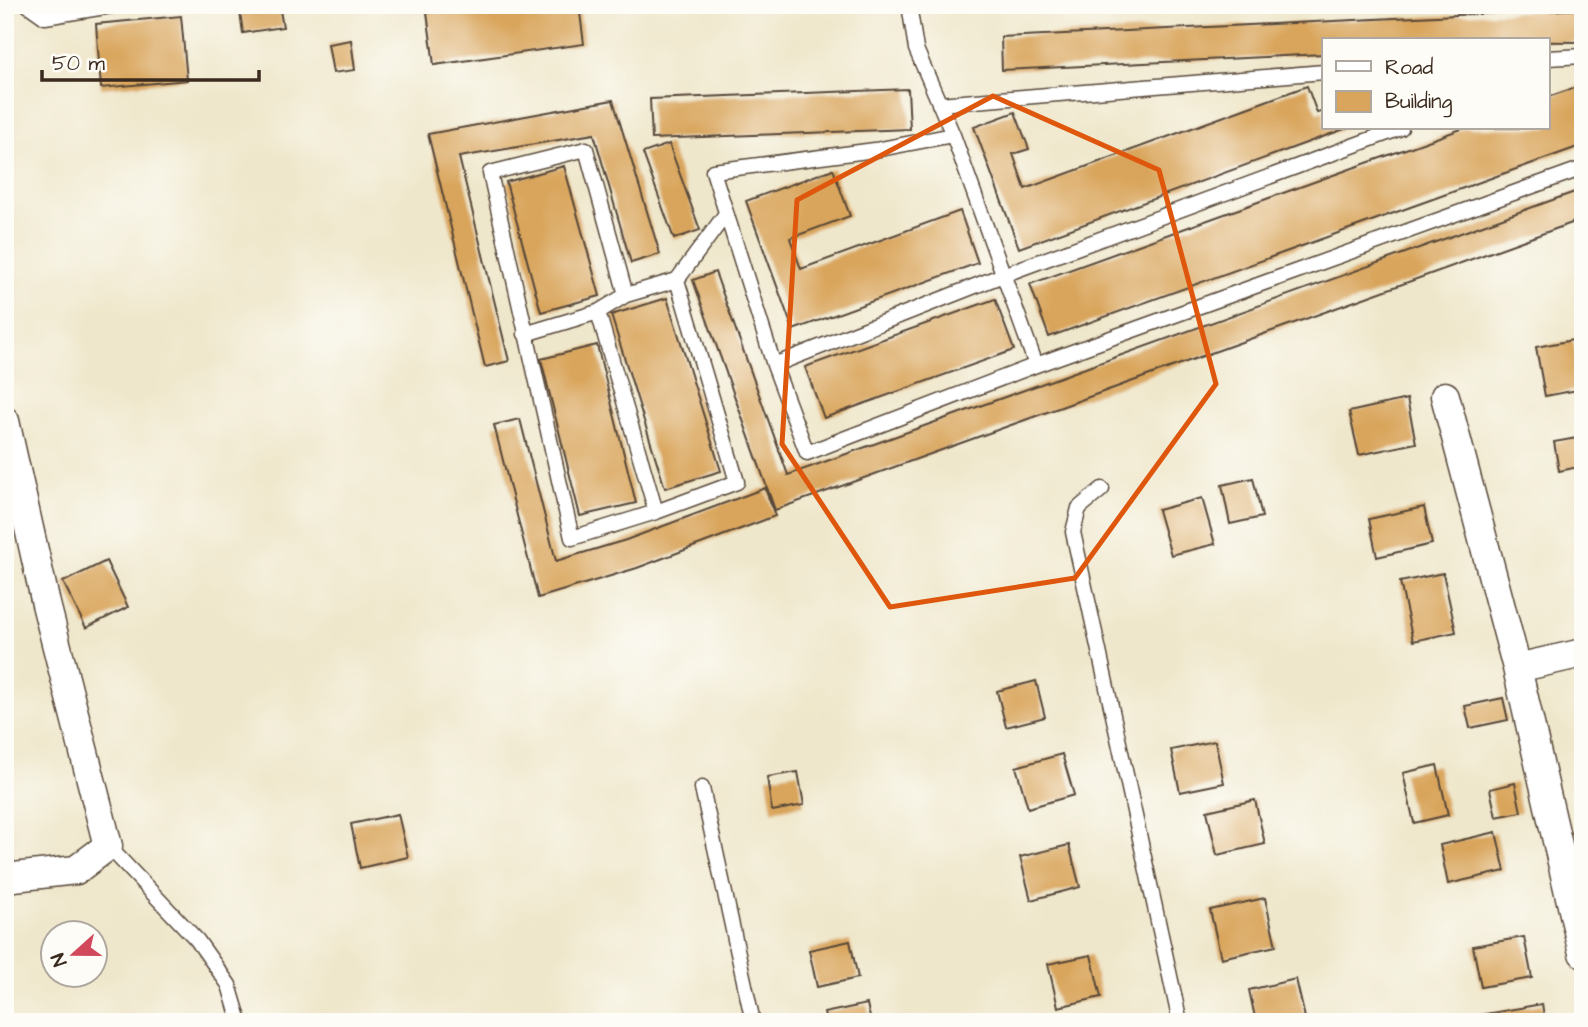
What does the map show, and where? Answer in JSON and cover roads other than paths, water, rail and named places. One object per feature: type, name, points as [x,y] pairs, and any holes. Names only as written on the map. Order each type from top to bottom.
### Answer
[{"type":"street","points":[[1445,396],[1517,667],[1583,953]]},
{"type":"street","points":[[5,421],[46,604],[108,846],[76,870],[5,878]]},
{"type":"street","points":[[1517,667],[1583,653]]},
{"type":"lane","points":[[28,5],[45,17],[117,5]]},
{"type":"lane","points":[[909,5],[916,48],[953,135],[1036,365]]},
{"type":"lane","points":[[1550,58],[1583,56]]},
{"type":"lane","points":[[939,104],[1322,72]]},
{"type":"lane","points":[[774,365],[1003,275],[1396,130]]},
{"type":"lane","points":[[953,135],[875,150],[713,172],[774,365],[807,453],[1036,365],[1583,168]]},
{"type":"lane","points":[[626,295],[586,149],[490,173],[572,538],[656,512],[737,482],[677,280]]},
{"type":"lane","points":[[525,334],[598,312],[626,295],[677,280],[725,215]]},
{"type":"lane","points":[[598,312],[656,512]]},
{"type":"lane","points":[[1102,489],[1079,509],[1073,532],[1180,1022]]},
{"type":"lane","points":[[702,788],[753,1022]]},
{"type":"lane","points":[[108,846],[197,940],[229,985],[240,1022]]}]
